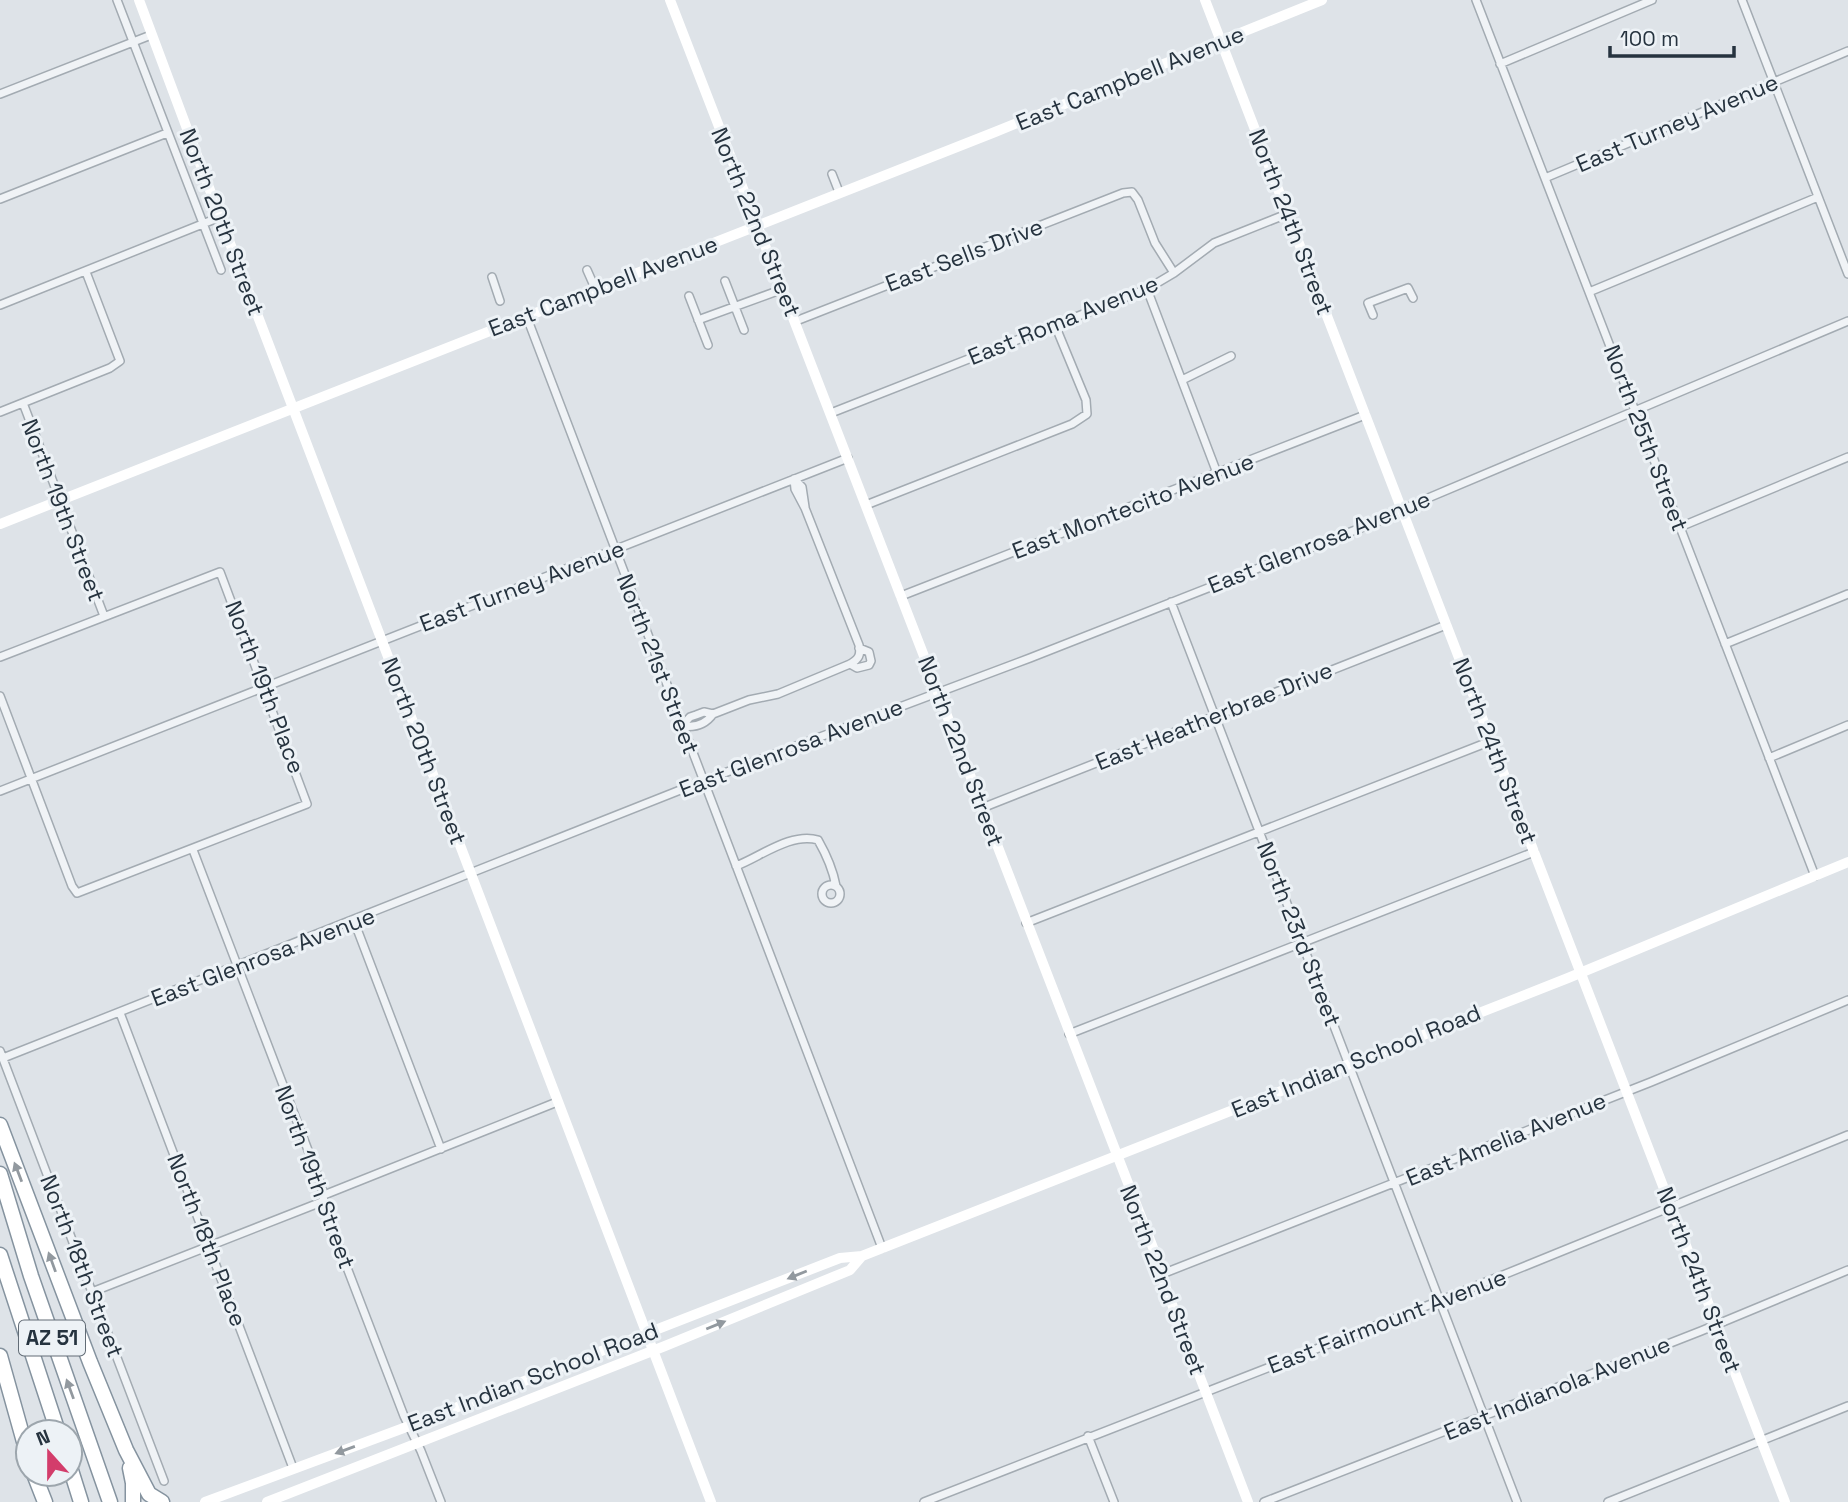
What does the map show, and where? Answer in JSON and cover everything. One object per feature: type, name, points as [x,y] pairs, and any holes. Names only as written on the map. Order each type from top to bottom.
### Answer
[{"type":"highway","points":[[0,1125],[126,1450],[149,1494],[162,1502]]},
{"type":"highway","name":"AZ 51","points":[[0,1174],[31,1276],[109,1501]]},
{"type":"highway","name":"AZ 51","points":[[0,1255],[53,1418]]},
{"type":"highway","points":[[0,1356],[17,1418]]},
{"type":"highway","points":[[126,1450],[134,1483],[133,1502]]},
{"type":"street","name":"North 20th Street","points":[[117,0],[221,270]]},
{"type":"street","name":"North 20th Street","points":[[139,0],[711,1502]]},
{"type":"street","name":"North 22nd Street","points":[[670,0],[796,321],[1248,1502]]},
{"type":"street","name":"North 24th Street","points":[[1205,0],[1784,1502]]},
{"type":"street","name":"East Campbell Avenue","points":[[0,524],[1322,0]]},
{"type":"street","name":"North 25th Street","points":[[1476,0],[1815,876]]},
{"type":"street","points":[[1500,64],[1652,0]]},
{"type":"street","points":[[1742,0],[1848,274]]},
{"type":"street","points":[[0,94],[151,35]]},
{"type":"street","name":"East Turney Avenue","points":[[1545,178],[1848,51]]},
{"type":"street","points":[[0,199],[167,133]]},
{"type":"street","points":[[832,174],[839,192]]},
{"type":"street","name":"East Sells Drive","points":[[796,321],[1123,193],[1132,192],[1138,200],[1155,243],[1174,273]]},
{"type":"street","points":[[1589,292],[1818,197]]},
{"type":"street","name":"East Roma Avenue","points":[[831,413],[1147,289],[1214,243],[1287,214]]},
{"type":"street","points":[[0,305],[220,217]]},
{"type":"street","points":[[587,270],[595,288]]},
{"type":"street","points":[[0,412],[110,368],[120,361],[86,272]]},
{"type":"street","points":[[492,276],[500,301]]},
{"type":"street","points":[[725,281],[744,330]]},
{"type":"street","points":[[1373,315],[1368,303],[1408,288],[1413,298]]},
{"type":"street","points":[[698,320],[783,289]]},
{"type":"street","points":[[1147,289],[1217,473]]},
{"type":"street","points":[[689,296],[708,345]]},
{"type":"street","name":"North 21st Street","points":[[526,316],[882,1248]]},
{"type":"street","name":"East Glenrosa Avenue","points":[[1,1054],[120,1013],[704,782],[1402,511],[1848,321]]},
{"type":"street","points":[[866,505],[1072,424],[1087,414],[1086,400],[1055,325]]},
{"type":"street","points":[[1182,380],[1231,356]]},
{"type":"street","name":"North 19th Street","points":[[23,403],[104,616]]},
{"type":"street","name":"East Montecito Avenue","points":[[901,597],[1365,415]]},
{"type":"street","points":[[1680,527],[1848,457]]},
{"type":"street","name":"East Turney Avenue","points":[[0,791],[848,458]]},
{"type":"street","points":[[682,726],[690,717],[704,712],[713,714],[749,700],[778,694],[850,664],[859,657],[859,648],[805,508],[802,487],[794,479]]},
{"type":"street","name":"North 19th Place","points":[[104,616],[220,572],[265,687],[307,804],[193,849]]},
{"type":"street","points":[[1725,644],[1848,594]]},
{"type":"street","name":"North 23rd Street","points":[[1171,602],[1517,1502]]},
{"type":"street","points":[[0,657],[104,616]]},
{"type":"street","name":"East Heatherbrae Drive","points":[[982,807],[1446,625]]},
{"type":"street","points":[[850,664],[857,668],[869,666],[869,652],[859,648]]},
{"type":"street","points":[[0,696],[72,886],[77,893],[193,849]]},
{"type":"street","points":[[1769,758],[1848,725]]},
{"type":"street","points":[[1026,923],[1491,741]]},
{"type":"street","points":[[736,866],[801,838],[810,838],[818,840],[821,845],[836,886]]},
{"type":"street","name":"North 19th Street","points":[[193,849],[324,1198],[330,1223],[441,1502]]},
{"type":"street","points":[[1069,1034],[1534,852]]},
{"type":"street","name":"East Indian School Road","points":[[205,1502],[409,1426],[840,1258],[862,1256],[1580,972],[1848,862]]},
{"type":"street","points":[[354,921],[441,1149]]},
{"type":"street","name":"East Amelia Avenue","points":[[1162,1274],[1627,1091],[1848,1000]]},
{"type":"street","name":"North 18th Place","points":[[120,1013],[293,1468]]},
{"type":"street","name":"North 18th Street","points":[[1,1054],[164,1481]]},
{"type":"street","points":[[92,1292],[558,1102]]},
{"type":"street","name":"East Fairmount Avenue","points":[[924,1502],[1439,1301],[1848,1135]]},
{"type":"street","name":"East Indian School Road","points":[[267,1502],[652,1351],[849,1270],[862,1256]]},
{"type":"street","name":"East Indianola Avenue","points":[[1265,1502],[1848,1270]]},
{"type":"street","points":[[1608,1502],[1848,1406]]},
{"type":"street","points":[[1088,1437],[1114,1502]]}]
